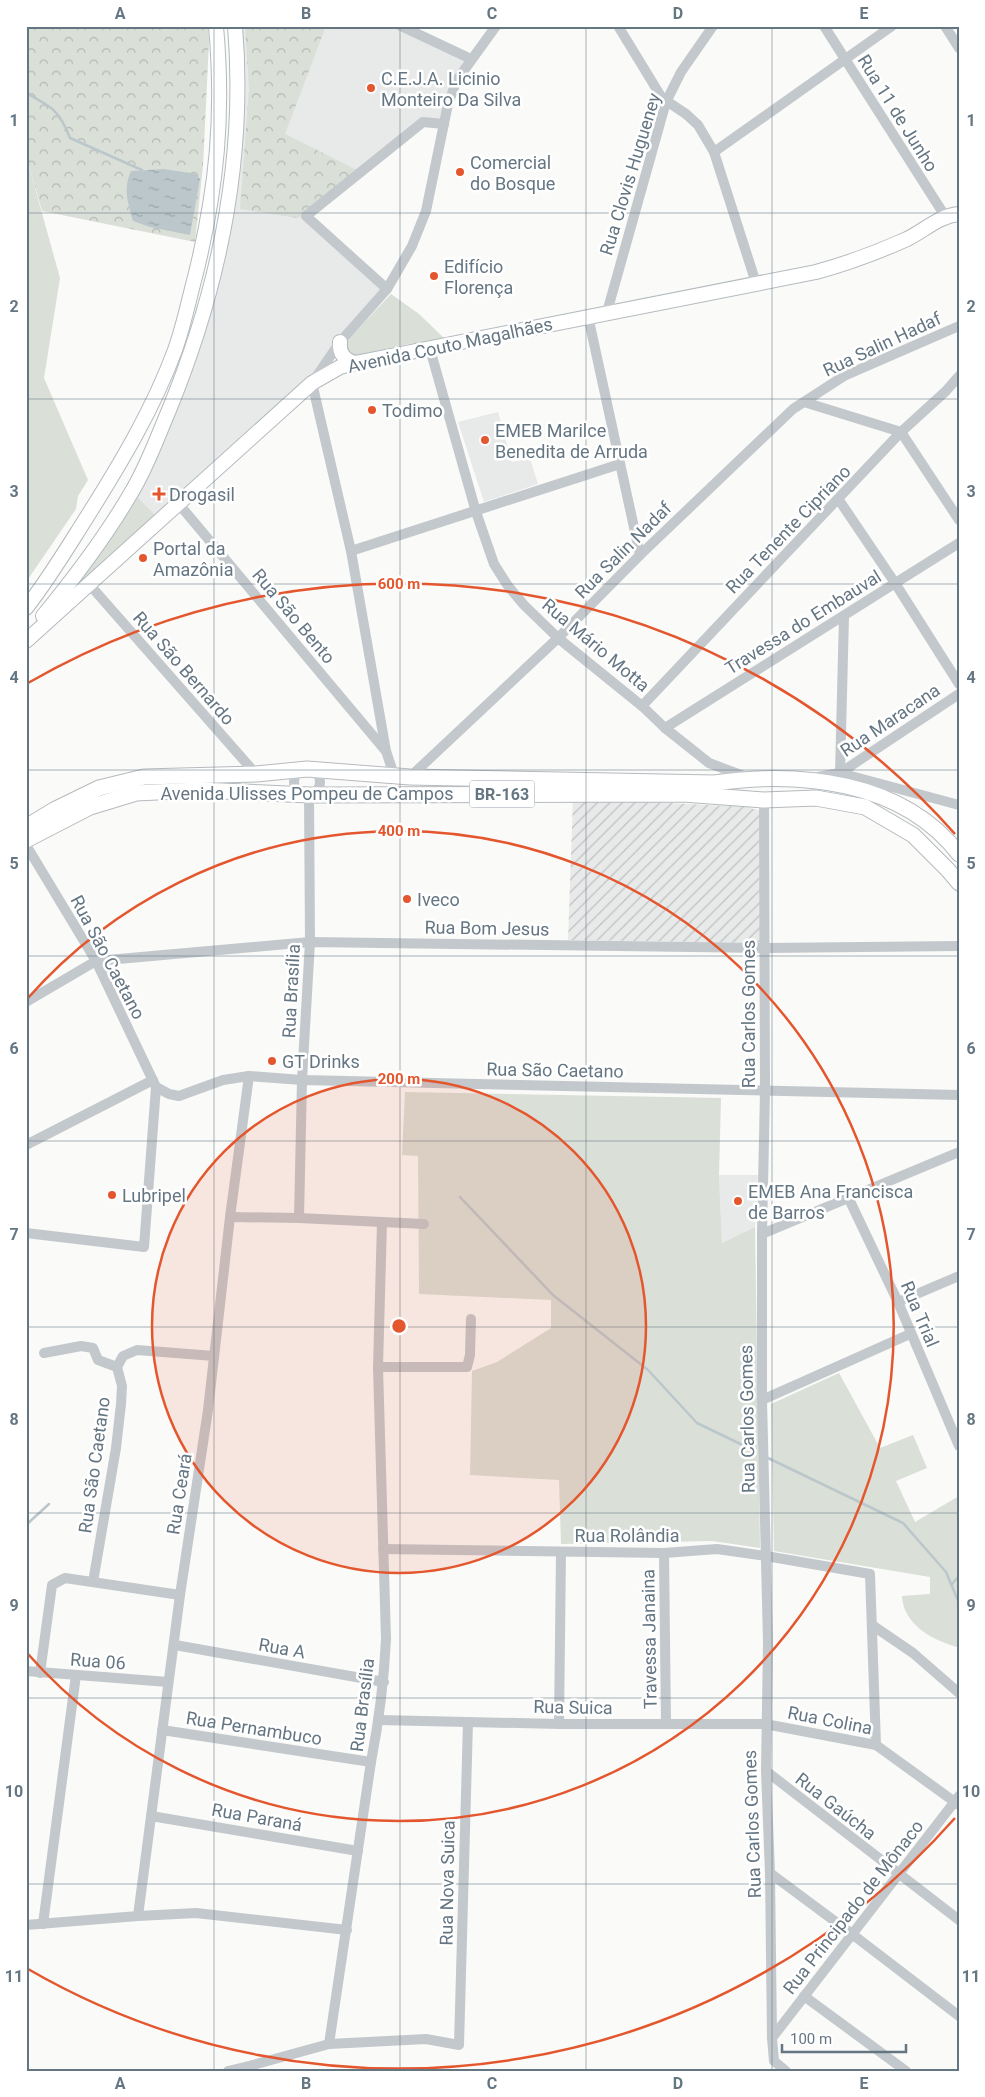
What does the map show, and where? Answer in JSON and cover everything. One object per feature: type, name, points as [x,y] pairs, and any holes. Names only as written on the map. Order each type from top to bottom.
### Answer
[{"type":"main road","points":[[26,608],[45,583],[136,436],[174,350],[187,310],[203,244],[215,175],[220,125],[216,26]]},
{"type":"main road","points":[[26,635],[72,580],[132,492],[155,444],[192,347],[218,257],[230,198],[237,138],[238,53],[236,26]]},
{"type":"main road","name":"Avenida Couto Magalhães","points":[[26,641],[312,383],[340,367],[853,262],[908,238],[953,213]]},
{"type":"main road","points":[[340,342],[342,355],[348,361],[355,363]]},
{"type":"main road","name":"Avenida Ulisses Pompeu de Campos","points":[[26,827],[54,810],[99,788],[144,777],[256,774],[307,769],[410,777],[714,783],[750,778],[834,783],[881,796],[920,818],[951,844],[959,854]]},
{"type":"main road","points":[[750,778],[762,782],[765,791],[764,800]]},
{"type":"main road","name":"Avenida Ulisses Pompeu de Campos","points":[[26,840],[90,807],[136,793],[199,790],[308,795],[683,794],[764,800],[816,798],[865,807],[913,835],[959,883]]},
{"type":"street","points":[[401,26],[471,59]]},
{"type":"street","points":[[394,775],[386,750],[351,551],[312,383],[340,342],[387,289],[412,246],[426,210],[448,104],[456,80],[496,26]]},
{"type":"street","points":[[618,26],[666,102],[686,114],[698,126],[714,152],[756,283]]},
{"type":"street","name":"Rua Clovis Hugueney","points":[[607,312],[666,102],[681,72],[713,26]]},
{"type":"street","name":"Rua 11 de Junho","points":[[824,26],[953,213]]},
{"type":"street","points":[[714,152],[892,26]]},
{"type":"street","points":[[945,26],[959,48]]},
{"type":"street","points":[[387,289],[306,216],[423,122],[444,124]]},
{"type":"street","points":[[588,316],[640,555]]},
{"type":"street","name":"Rua Salin Hadaf","points":[[793,409],[844,376],[959,326]]},
{"type":"street","name":"Rua Mário Motta","points":[[430,349],[476,512],[494,564],[524,605],[558,638],[642,706],[665,728],[709,762],[750,778]]},
{"type":"street","name":"Rua Tenente Cipriano","points":[[642,706],[902,432],[946,391],[959,376]]},
{"type":"street","points":[[804,402],[902,432],[959,520]]},
{"type":"street","name":"Rua Salin Nadaf","points":[[410,777],[558,638],[640,555],[793,409]]},
{"type":"street","points":[[351,551],[620,464]]},
{"type":"street","points":[[839,500],[895,583],[959,684]]},
{"type":"street","name":"Rua São Bento","points":[[178,503],[386,750]]},
{"type":"street","name":"Travessa do Embauval","points":[[665,728],[959,543]]},
{"type":"street","name":"Rua São Bernardo","points":[[89,584],[256,774]]},
{"type":"street","points":[[840,773],[844,616]]},
{"type":"street","name":"Rua Maracana","points":[[840,773],[959,694]]},
{"type":"street","points":[[709,762],[715,773],[714,783]]},
{"type":"street","points":[[307,769],[316,772],[320,782],[315,793],[308,795],[297,790],[294,784],[298,773],[307,769]]},
{"type":"street","points":[[807,780],[814,776],[840,773],[959,805]]},
{"type":"street","name":"Rua Brasília","points":[[299,1218],[302,1080],[310,942],[308,795]]},
{"type":"street","name":"Rua Carlos Gomes","points":[[764,800],[765,1090],[762,1234],[762,1400],[768,1642],[766,1772],[770,1873],[772,2038],[774,2061],[786,2071]]},
{"type":"street","name":"Rua São Caetano","points":[[26,845],[96,961],[154,1084],[144,1247],[26,1233]]},
{"type":"street","name":"Rua Bom Jesus","points":[[26,1002],[96,961],[310,942],[765,948],[959,946]]},
{"type":"street","name":"Rua São Caetano","points":[[154,1084],[168,1094],[179,1096],[222,1080],[249,1076],[302,1080],[959,1095]]},
{"type":"street","name":"Rua Ceará","points":[[138,1916],[168,1682],[175,1646],[180,1595],[208,1410],[230,1217],[249,1076]]},
{"type":"street","points":[[28,1140],[154,1084]]},
{"type":"street","points":[[762,1234],[959,1152]]},
{"type":"street","name":"Rua Trial","points":[[848,1197],[898,1302],[910,1334],[957,1435],[959,1446]]},
{"type":"street","points":[[230,1217],[424,1224]]},
{"type":"street","name":"Rua Brasília","points":[[329,2044],[384,1682],[386,1639],[378,1367],[382,1222]]},
{"type":"street","points":[[898,1302],[959,1276]]},
{"type":"street","points":[[378,1367],[467,1367],[470,1355],[471,1319]]},
{"type":"street","points":[[762,1400],[910,1334]]},
{"type":"street","points":[[44,1352],[81,1346],[93,1348],[98,1360],[117,1367],[123,1356],[138,1350],[214,1356]]},
{"type":"street","name":"Rua São Caetano","points":[[93,1582],[116,1448],[122,1386],[117,1367]]},
{"type":"street","name":"Rua Rolândia","points":[[383,1549],[664,1553],[717,1549],[766,1556],[870,1574],[872,1625]]},
{"type":"street","points":[[559,1724],[560,1552]]},
{"type":"street","name":"Travessa Janaina","points":[[664,1553],[666,1724]]},
{"type":"street","points":[[40,1673],[52,1585],[65,1578],[180,1595]]},
{"type":"street","points":[[872,1625],[913,1653],[959,1693]]},
{"type":"street","points":[[872,1625],[876,1745]]},
{"type":"street","name":"Rua A","points":[[175,1646],[384,1682]]},
{"type":"street","name":"Rua 06","points":[[26,1671],[168,1682]]},
{"type":"street","points":[[43,1924],[76,1675]]},
{"type":"street","name":"Rua Suica","points":[[379,1720],[559,1724],[766,1724]]},
{"type":"street","name":"Rua Nova Suica","points":[[329,2044],[426,2039],[459,2045],[468,1722]]},
{"type":"street","name":"Rua Colina","points":[[766,1724],[876,1745],[957,1801]]},
{"type":"street","name":"Rua Pernambuco","points":[[162,1730],[371,1762]]},
{"type":"street","name":"Rua Gaúcha","points":[[766,1772],[959,1920]]},
{"type":"street","name":"Rua Principado de Mônaco","points":[[772,2038],[898,1874],[957,1801]]},
{"type":"street","name":"Rua Paraná","points":[[151,1816],[358,1851]]},
{"type":"street","points":[[770,1873],[959,2016]]},
{"type":"street","points":[[26,1925],[196,1913],[347,1930]]},
{"type":"street","points":[[804,1996],[906,2071]]},
{"type":"street","points":[[228,2071],[252,2068],[329,2044]]},
{"type":"shaded area","points":[[240,26],[393,26],[466,61],[439,121],[421,120],[301,216],[382,290],[312,376],[56,609],[147,467],[228,230]]},
{"type":"shaded area","name":"EMEB Marilce Benedita de Arruda","points":[[498,412],[512,462],[530,458],[538,484],[484,502],[458,422]]},
{"type":"shaded area","points":[[573,798],[747,807],[761,811],[761,943],[568,940]]},
{"type":"shaded area","name":"EMEB Ana Francisca de Barros","points":[[719,1175],[758,1175],[755,1227],[722,1243]]},
{"type":"green space","points":[[26,26],[208,26],[209,41],[203,166],[195,242],[42,211],[28,163],[26,162]]},
{"type":"green space","points":[[245,26],[326,26],[285,134],[357,170],[298,218],[240,209],[249,89]]},
{"type":"green space","points":[[26,162],[28,163],[60,278],[44,378],[88,480],[78,496],[76,509],[26,582]]},
{"type":"green space","points":[[391,294],[419,314],[446,340],[408,344],[355,356],[350,354],[347,348],[347,341]]},
{"type":"green space","points":[[137,497],[158,518],[73,591],[73,588]]},
{"type":"green space","points":[[405,1092],[721,1098],[719,1175],[722,1243],[755,1227],[760,1548],[712,1541],[561,1544],[559,1480],[470,1475],[472,1371],[497,1362],[551,1328],[551,1300],[419,1294],[418,1156],[402,1155]]},
{"type":"green space","points":[[839,1373],[880,1448],[913,1435],[927,1468],[896,1481],[915,1522],[959,1496],[959,1650],[957,1647],[929,1635],[913,1623],[904,1606],[902,1596],[930,1594],[930,1577],[774,1551],[771,1404]]},
{"type":"water","points":[[164,169],[196,174],[200,179],[190,235],[150,227],[133,221],[127,190],[131,171]]},
{"type":"waterway","points":[[26,93],[54,110],[70,138],[142,170]]},
{"type":"waterway","points":[[460,1197],[553,1295],[648,1370],[697,1423],[755,1451]]},
{"type":"waterway","points":[[768,1458],[903,1523],[946,1572],[959,1603]]},
{"type":"waterway","points":[[26,1525],[49,1504]]},
{"type":"waterway","points":[[952,1584],[959,1576]]},
{"type":"place","name":"C.E.J.A. Licinio Monteiro Da Silva","points":[[371,88]]},
{"type":"place","name":"Comercial do Bosque","points":[[460,172]]},
{"type":"place","name":"Edifício Florença","points":[[434,276]]},
{"type":"place","name":"Todimo","points":[[372,410]]},
{"type":"place","name":"EMEB Marilce Benedita de Arruda","points":[[485,440]]},
{"type":"place","name":"Drogasil","points":[[159,494]]},
{"type":"place","name":"Portal da Amazônia","points":[[143,558]]},
{"type":"place","name":"Iveco","points":[[407,899]]},
{"type":"place","name":"GT Drinks","points":[[272,1061]]},
{"type":"place","name":"Lubripel","points":[[112,1195]]},
{"type":"place","name":"EMEB Ana Francisca de Barros","points":[[738,1201]]}]
